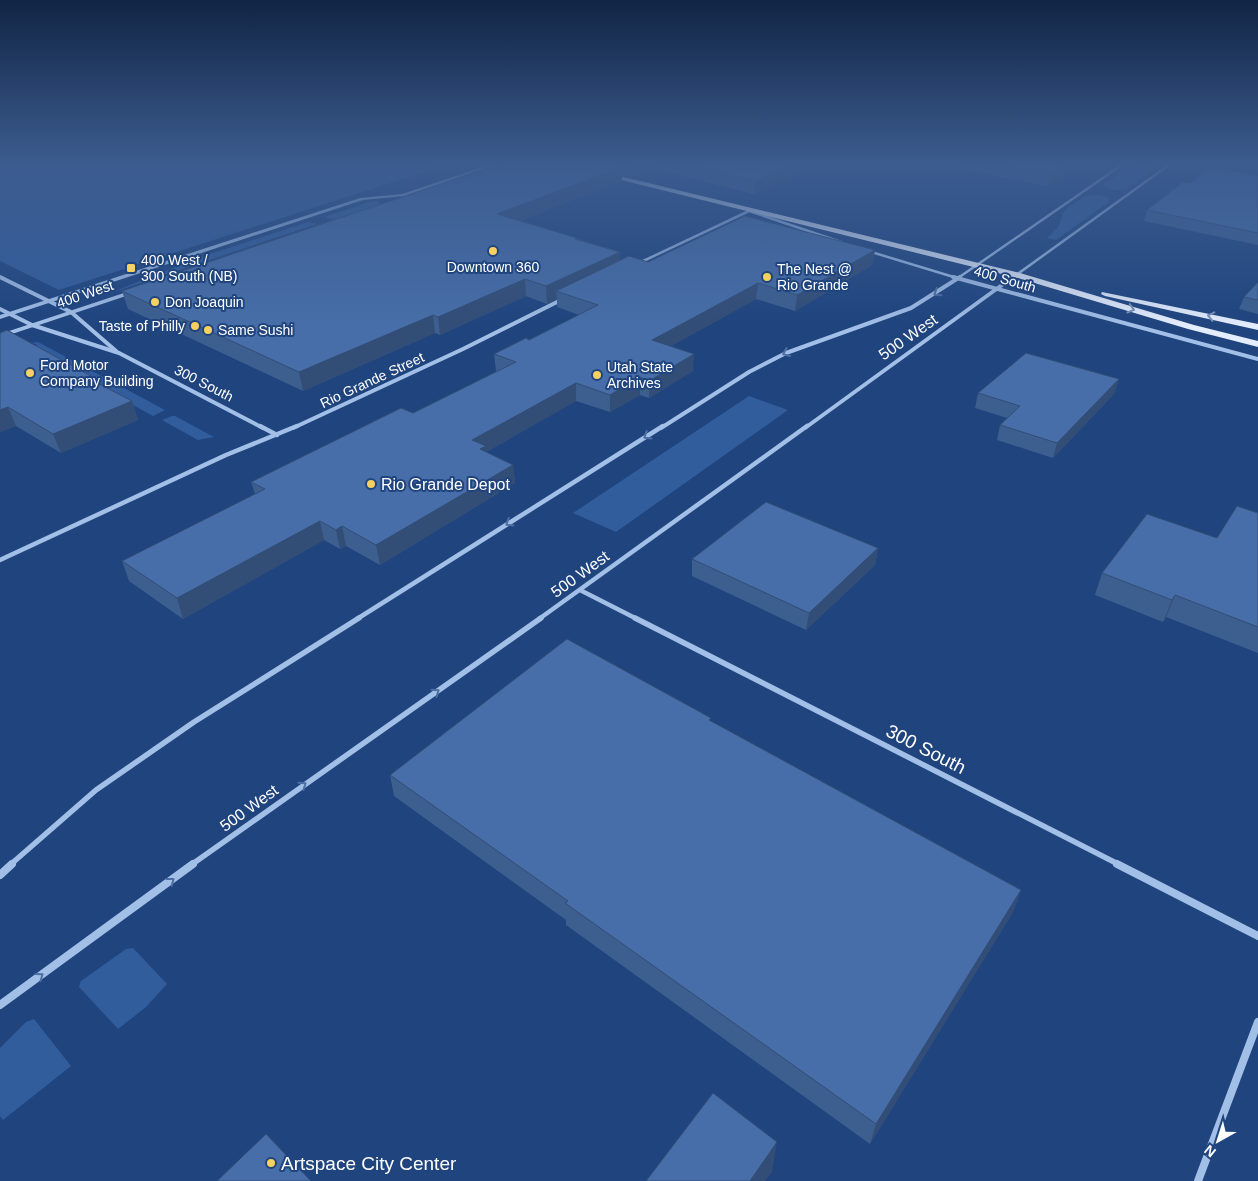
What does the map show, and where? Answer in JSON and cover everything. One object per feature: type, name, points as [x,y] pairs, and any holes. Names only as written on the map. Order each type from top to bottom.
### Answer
[{"type":"main road","name":"400 South","points":[[775,217],[977,265],[1191,327],[1258,344]]},
{"type":"main road","name":"400 South","points":[[1017,276],[1206,314],[1258,327]]},
{"type":"street","name":"400 West","points":[[0,317],[309,217]]},
{"type":"street","points":[[635,265],[736,217]]},
{"type":"street","name":"400 South","points":[[768,217],[849,244]]},
{"type":"street","name":"500 West","points":[[0,875],[45,833],[96,790],[171,737],[741,376],[786,353],[911,308],[957,280],[1046,217]]},
{"type":"street","name":"500 West","points":[[0,1005],[238,832],[580,590],[848,395],[1098,217]]},
{"type":"street","name":"400 South","points":[[867,250],[957,280],[1258,359]]},
{"type":"street","name":"300 South","points":[[0,277],[72,312],[119,353]]},
{"type":"street","name":"400 West","points":[[0,336],[144,288]]},
{"type":"street","name":"Rio Grande Street","points":[[0,560],[226,455],[322,416],[569,296]]},
{"type":"street","name":"300 South","points":[[0,309],[32,326],[119,353],[277,435]]},
{"type":"street","name":"300 South","points":[[580,590],[1258,936]]},
{"type":"street","points":[[1198,1181],[1258,1022]]},
{"type":"shaded area","points":[[0,217],[284,217],[59,290],[0,261]]},
{"type":"shaded area","points":[[326,217],[342,217],[336,219]]},
{"type":"shaded area","points":[[1062,217],[1088,217],[1056,240],[1047,238],[1059,226]]},
{"type":"shaded area","points":[[308,222],[317,224],[105,295],[201,257]]},
{"type":"shaded area","points":[[38,342],[165,410],[153,416],[30,349],[37,346],[30,343]]},
{"type":"shaded area","points":[[749,396],[788,410],[616,532],[573,513]]},
{"type":"shaded area","points":[[172,416],[214,437],[198,440],[162,420]]},
{"type":"shaded area","points":[[133,948],[167,984],[146,1007],[118,1029],[79,987],[81,981],[126,949]]},
{"type":"shaded area","points":[[34,1019],[71,1066],[3,1120],[0,1116],[0,1048],[26,1022]]},
{"type":"building","points":[[343,217],[507,217],[620,252],[546,286],[525,279],[438,317],[433,315],[299,372],[122,291]]},
{"type":"building","points":[[743,217],[749,217],[875,250],[797,295],[758,283],[652,340],[694,354],[649,381],[640,377],[610,395],[576,383],[472,440],[486,446],[480,449],[513,465],[376,545],[342,526],[336,530],[320,521],[177,598],[122,561],[265,489],[251,482],[401,408],[413,413],[516,362],[494,354],[526,338],[529,340],[598,305],[556,291],[629,256],[648,262]]},
{"type":"building","points":[[1181,217],[1258,217],[1258,233]]},
{"type":"building","points":[[1258,282],[1258,300],[1244,297]]},
{"type":"building","points":[[7,330],[91,376],[86,377],[132,401],[53,434],[8,407],[0,410],[0,333]]},
{"type":"building","points":[[1026,353],[1119,379],[1057,443],[1000,425],[1020,406],[978,393]]},
{"type":"building","points":[[766,502],[878,548],[809,613],[692,559]]},
{"type":"building","points":[[1237,506],[1258,513],[1258,627],[1175,595],[1172,600],[1102,573],[1147,514],[1217,538]]},
{"type":"building","points":[[567,639],[711,718],[709,720],[1021,890],[876,1124],[565,903],[568,901],[390,775]]},
{"type":"building","points":[[713,1093],[777,1142],[750,1181],[646,1181]]},
{"type":"building","points":[[266,1134],[311,1181],[217,1181]]},
{"type":"place","name":"Downtown 360","points":[[493,251]]},
{"type":"place","name":"400 West / 300 South (NB)","points":[[131,268]]},
{"type":"place","name":"The Nest @ Rio Grande","points":[[767,277]]},
{"type":"place","name":"Don Joaquin","points":[[155,302]]},
{"type":"place","name":"Taste of Philly","points":[[195,326]]},
{"type":"place","name":"Same Sushi","points":[[208,330]]},
{"type":"place","name":"Ford Motor Company Building","points":[[30,373]]},
{"type":"place","name":"Utah State Archives","points":[[597,375]]},
{"type":"place","name":"Rio Grande Depot","points":[[371,484]]},
{"type":"place","name":"Artspace City Center","points":[[271,1163]]}]
